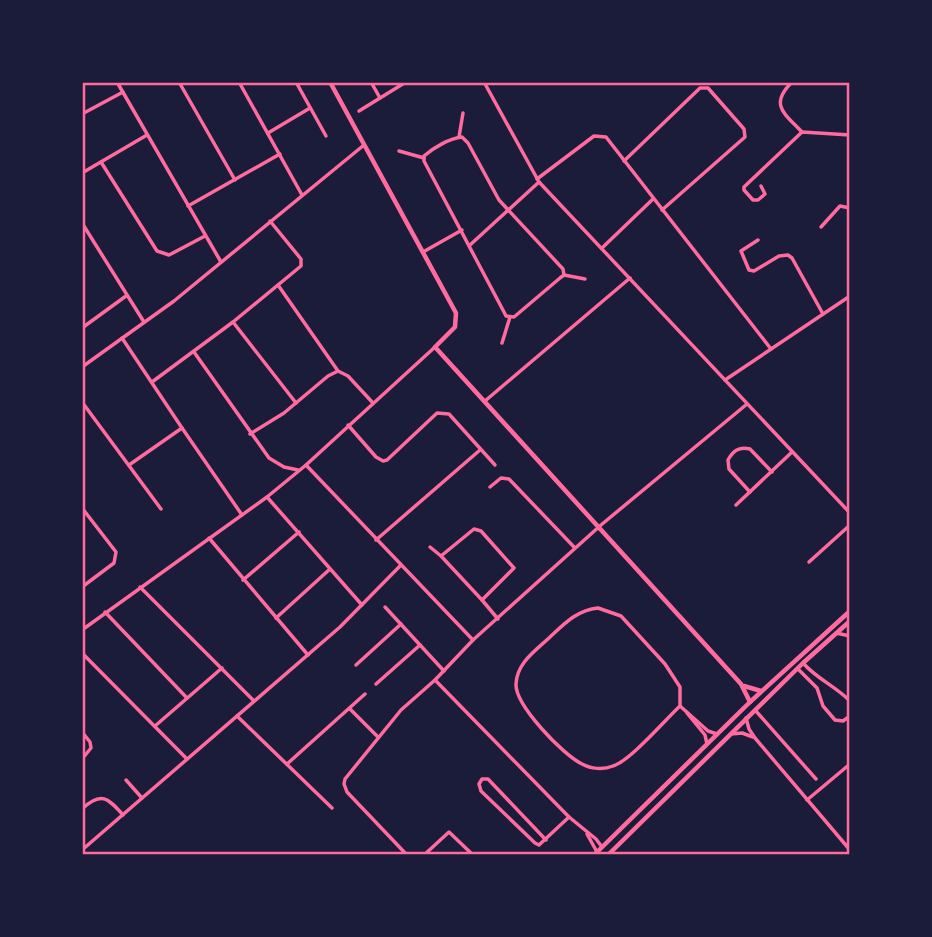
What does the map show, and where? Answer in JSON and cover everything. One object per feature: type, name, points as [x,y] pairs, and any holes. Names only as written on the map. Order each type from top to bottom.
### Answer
[{"type":"street","points":[[117,82],[221,262]]},
{"type":"street","points":[[179,82],[235,180]]},
{"type":"street","points":[[239,82],[302,195]]},
{"type":"street","points":[[296,82],[326,136]]},
{"type":"street","points":[[82,630],[267,497],[306,465],[456,327],[457,318],[330,82]]},
{"type":"street","points":[[371,82],[380,98]]},
{"type":"street","points":[[359,111],[406,82]]},
{"type":"street","points":[[484,82],[538,181],[850,513]]},
{"type":"street","points":[[662,210],[746,134],[701,82]]},
{"type":"street","points":[[793,82],[781,95],[779,102],[781,109],[802,132],[850,135]]},
{"type":"street","points":[[624,161],[704,87]]},
{"type":"street","points":[[82,114],[123,92]]},
{"type":"street","points":[[268,133],[310,108]]},
{"type":"street","points":[[459,137],[463,113]]},
{"type":"street","points":[[761,186],[765,194],[758,200],[754,200],[744,190],[802,132]]},
{"type":"street","points":[[82,173],[147,135]]},
{"type":"street","points":[[470,245],[538,181],[594,136],[606,137],[771,349]]},
{"type":"street","points":[[424,158],[429,152],[459,137],[466,139],[495,195],[561,266],[564,275]]},
{"type":"street","points":[[82,366],[221,262],[365,144]]},
{"type":"street","points":[[399,150],[424,158],[504,312],[510,317]]},
{"type":"street","points":[[188,206],[280,155]]},
{"type":"street","points":[[101,162],[157,251],[169,255],[205,236]]},
{"type":"street","points":[[602,248],[653,199]]},
{"type":"street","points":[[821,226],[841,206],[850,208]]},
{"type":"street","points":[[152,382],[194,352],[301,266],[302,261],[270,220]]},
{"type":"street","points":[[82,223],[144,322]]},
{"type":"street","points":[[423,252],[462,230]]},
{"type":"street","points":[[758,240],[741,251],[749,270],[754,271],[779,256],[788,255],[823,314]]},
{"type":"street","points":[[564,275],[585,279]]},
{"type":"street","points":[[510,317],[514,317],[564,275]]},
{"type":"street","points":[[483,402],[630,278]]},
{"type":"street","points":[[278,285],[338,371],[348,376],[373,403]]},
{"type":"street","points":[[82,328],[127,296]]},
{"type":"street","points":[[725,380],[850,296]]},
{"type":"street","points":[[502,343],[510,317]]},
{"type":"street","points":[[233,321],[296,403]]},
{"type":"street","points":[[122,338],[242,515]]},
{"type":"street","points":[[435,347],[741,684],[750,702]]},
{"type":"street","points":[[194,352],[269,458],[284,467],[300,470]]},
{"type":"street","points":[[250,434],[338,371]]},
{"type":"street","points":[[82,402],[161,509]]},
{"type":"street","points":[[407,855],[345,788],[345,779],[401,710],[435,680],[473,640],[598,527],[747,404]]},
{"type":"street","points":[[348,424],[376,457],[383,461],[437,413],[443,412],[449,414],[495,465]]},
{"type":"street","points":[[129,465],[182,428]]},
{"type":"street","points":[[750,492],[729,469],[728,460],[739,448],[750,449],[772,472]]},
{"type":"street","points":[[376,540],[481,450]]},
{"type":"street","points":[[736,505],[792,452]]},
{"type":"street","points":[[306,465],[473,640]]},
{"type":"street","points":[[490,487],[504,477],[509,479],[575,548]]},
{"type":"street","points":[[267,497],[362,606]]},
{"type":"street","points":[[82,508],[113,547],[116,557],[114,563],[82,587]]},
{"type":"street","points":[[809,562],[850,525]]},
{"type":"street","points":[[441,556],[477,528],[512,564],[513,571],[482,600]]},
{"type":"street","points":[[243,580],[299,532]]},
{"type":"street","points":[[209,538],[308,655]]},
{"type":"street","points":[[430,547],[498,619]]},
{"type":"street","points":[[82,850],[308,655],[362,606],[400,566]]},
{"type":"street","points":[[276,618],[330,569]]},
{"type":"street","points":[[140,587],[253,700]]},
{"type":"street","points":[[385,607],[444,671]]},
{"type":"street","points":[[680,706],[621,762],[606,768],[591,768],[568,754],[525,710],[517,697],[517,675],[527,659],[571,618],[598,608],[621,616],[665,664],[680,687],[680,706],[708,731],[718,734]]},
{"type":"street","points":[[586,832],[597,854],[761,691],[850,611]]},
{"type":"street","points":[[105,612],[187,698]]},
{"type":"street","points":[[435,680],[569,817],[596,839],[607,855],[797,668],[850,621]]},
{"type":"street","points":[[356,665],[401,624]]},
{"type":"street","points":[[836,633],[850,636]]},
{"type":"street","points":[[376,684],[421,645]]},
{"type":"street","points":[[82,653],[187,759]]},
{"type":"street","points":[[803,663],[823,682],[837,689],[850,701]]},
{"type":"street","points":[[155,726],[222,668]]},
{"type":"street","points":[[797,668],[817,688],[823,706],[835,720],[844,722],[850,716]]},
{"type":"street","points":[[741,684],[761,691]]},
{"type":"street","points":[[287,764],[366,694]]},
{"type":"street","points":[[350,709],[379,737]]},
{"type":"street","points":[[755,710],[816,779]]},
{"type":"street","points":[[687,713],[705,735],[707,744]]},
{"type":"street","points":[[237,716],[332,808]]},
{"type":"street","points":[[746,718],[755,738],[850,850]]},
{"type":"street","points":[[82,732],[91,748],[82,759]]},
{"type":"street","points":[[730,735],[742,733],[755,738]]},
{"type":"street","points":[[807,800],[850,764]]},
{"type":"street","points":[[546,841],[488,779],[482,779],[479,784],[481,791],[535,844],[546,841],[569,817]]},
{"type":"street","points":[[126,780],[142,798]]},
{"type":"street","points":[[82,809],[92,800],[103,798],[123,815]]},
{"type":"street","points":[[424,855],[449,832],[473,855]]}]
